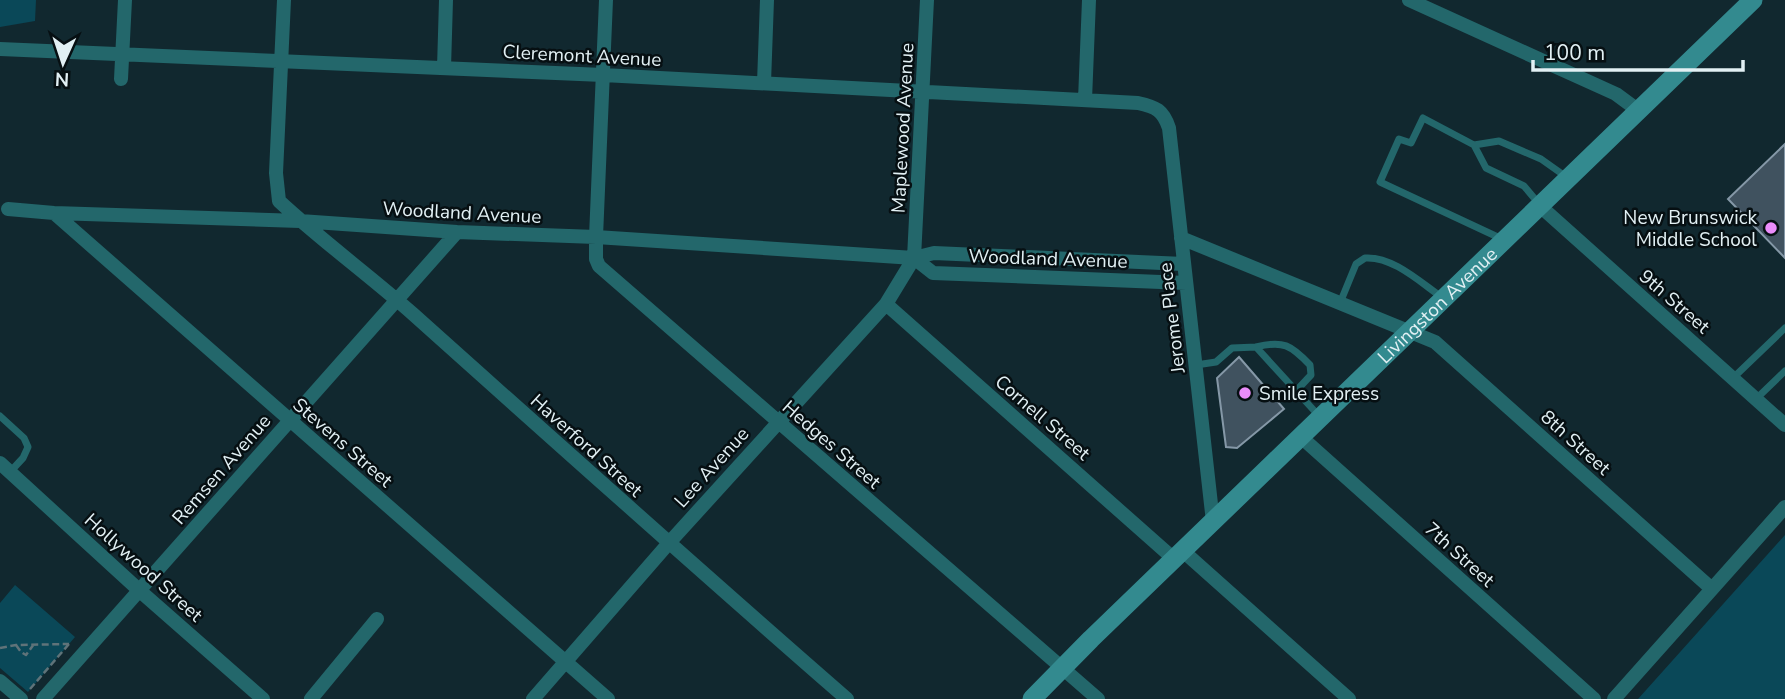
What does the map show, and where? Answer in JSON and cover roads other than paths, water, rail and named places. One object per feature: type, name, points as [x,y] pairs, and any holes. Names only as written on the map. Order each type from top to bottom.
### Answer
[{"type":"main road","name":"Livingston Avenue","points":[[1032,699],[1753,0]]},
{"type":"street","points":[[121,79],[125,0]]},
{"type":"street","name":"Haverford Street","points":[[284,0],[276,173],[279,201],[396,300],[668,544],[847,699]]},
{"type":"street","points":[[444,68],[446,0]]},
{"type":"street","name":"Hedges Street","points":[[606,0],[596,237],[596,259],[599,266],[1098,699]]},
{"type":"street","points":[[764,83],[767,0]]},
{"type":"street","name":"Maplewood Avenue","points":[[915,258],[927,0]]},
{"type":"street","points":[[1085,100],[1089,0]]},
{"type":"street","points":[[1409,0],[1616,94],[1639,111]]},
{"type":"street","name":"Cleremont Avenue","points":[[0,49],[923,90],[1138,103],[1161,110]]},
{"type":"street","name":"Jerome Place","points":[[1161,110],[1169,128],[1213,522]]},
{"type":"street","name":"9th Street","points":[[1540,206],[1785,424]]},
{"type":"street","name":"Woodland Avenue","points":[[8,209],[54,214],[300,221],[915,258],[934,253],[1184,264]]},
{"type":"street","name":"Stevens Street","points":[[54,214],[608,699]]},
{"type":"street","name":"Remsen Avenue","points":[[43,699],[457,232]]},
{"type":"street","name":"8th Street","points":[[1181,238],[1435,342],[1712,589]]},
{"type":"street","name":"Woodland Avenue","points":[[915,258],[933,273],[1186,283]]},
{"type":"street","name":"Lee Avenue","points":[[533,699],[777,422],[886,304],[915,258]]},
{"type":"street","name":"Cornell Street","points":[[886,304],[1349,699]]},
{"type":"street","name":"7th Street","points":[[1301,437],[1594,699]]},
{"type":"street","name":"Hollywood Street","points":[[5,467],[263,699]]},
{"type":"street","points":[[1614,699],[1785,507]]},
{"type":"street","points":[[311,699],[377,619]]},
{"type":"street","points":[[0,681],[24,695]]},
{"type":"lane","points":[[1505,240],[1380,182],[1399,139],[1411,143],[1423,118],[1474,145],[1486,168],[1524,186],[1540,206]]},
{"type":"lane","points":[[1474,145],[1499,141],[1541,159],[1568,178]]},
{"type":"lane","points":[[1340,303],[1356,264],[1372,257],[1409,274],[1444,299]]},
{"type":"lane","points":[[1733,378],[1785,328]]},
{"type":"lane","points":[[1196,365],[1216,362],[1231,348],[1256,347],[1278,342],[1285,344],[1310,365],[1311,375],[1296,391]]},
{"type":"lane","points":[[1256,347],[1320,418]]},
{"type":"lane","points":[[1757,398],[1785,371]]},
{"type":"lane","points":[[0,416],[24,438],[29,447],[23,458],[5,467]]},
{"type":"place","name":"New Brunswick Middle School","points":[[1771,228]]},
{"type":"place","name":"Smile Express","points":[[1245,393]]}]
